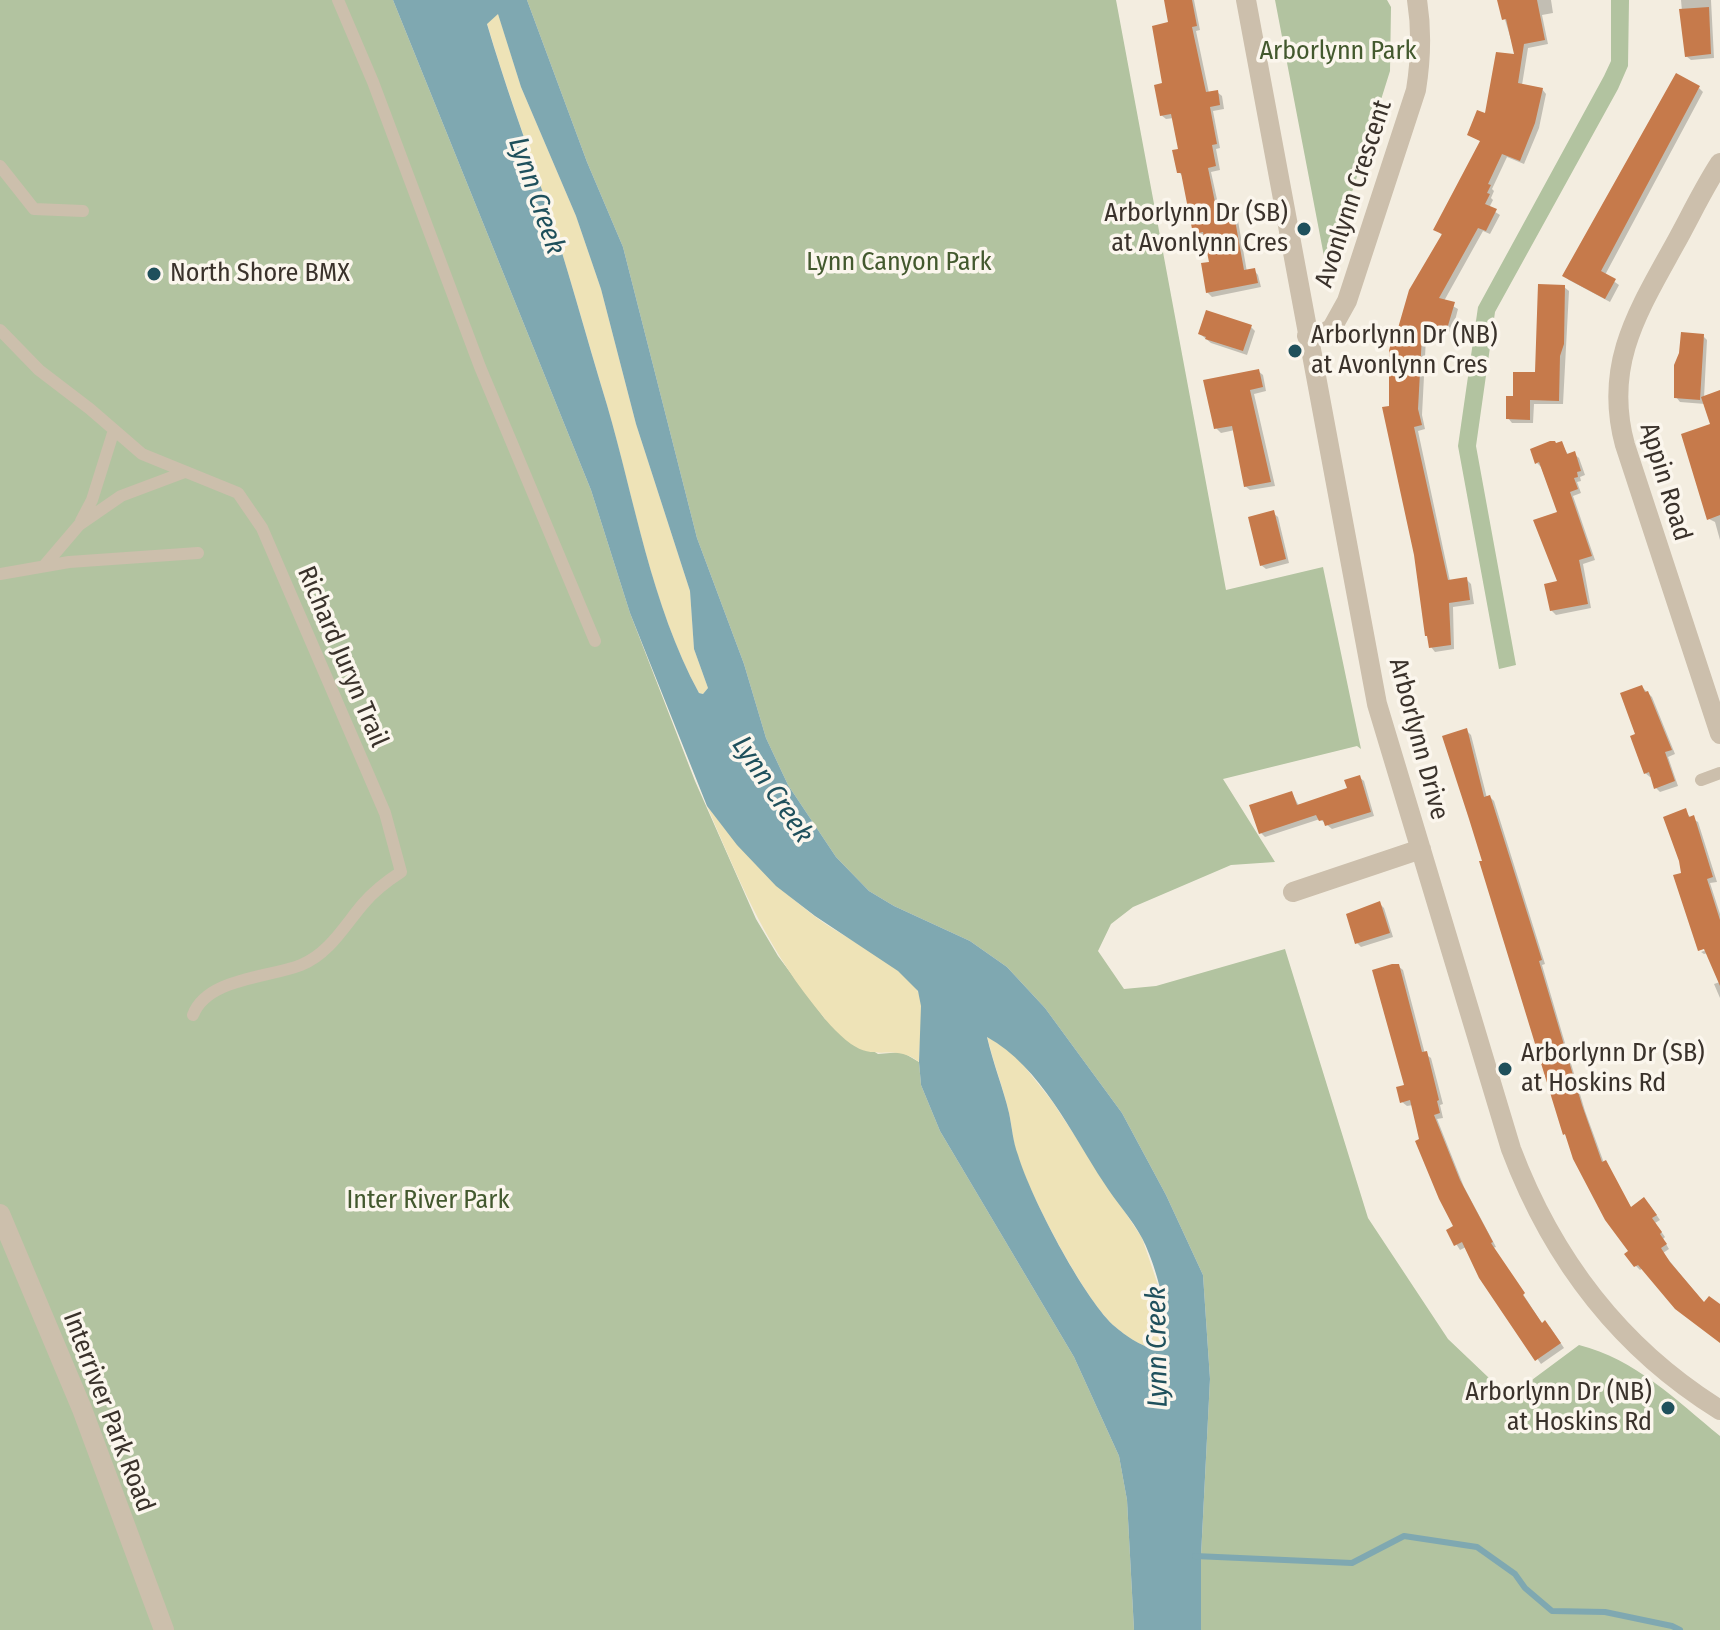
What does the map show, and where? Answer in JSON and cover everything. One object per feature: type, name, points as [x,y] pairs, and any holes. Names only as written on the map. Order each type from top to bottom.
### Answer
[{"type":"street","name":"Arborlynn Drive","points":[[1246,0],[1377,704],[1511,1149],[1537,1213],[1570,1267],[1608,1315],[1666,1372],[1720,1410]]},
{"type":"street","name":"Avonlynn Crescent","points":[[1307,336],[1323,334],[1332,328],[1355,282],[1416,90],[1421,25],[1417,0]]},
{"type":"street","name":"Appin Road","points":[[1720,163],[1639,310],[1624,345],[1618,399],[1619,423],[1625,445],[1720,734]]},
{"type":"street","points":[[1293,892],[1421,849]]},
{"type":"street","name":"Interriver Park Road","points":[[0,1214],[82,1409],[164,1630]]},
{"type":"lane","points":[[338,0],[378,96],[480,367],[595,641]]},
{"type":"lane","points":[[0,166],[34,209],[83,211]]},
{"type":"lane","name":"Richard Juryn Trail","points":[[0,330],[39,370],[142,454],[238,493],[262,528],[385,813],[401,872],[384,882],[325,949],[304,964],[213,990],[198,1002],[193,1015]]},
{"type":"lane","points":[[44,566],[79,525],[92,500],[114,430]]},
{"type":"lane","points":[[79,525],[121,496],[185,472]]},
{"type":"lane","points":[[0,574],[44,566],[198,553]]},
{"type":"lane","points":[[1701,780],[1720,773]]},
{"type":"green space","name":"Inter River Park","points":[[0,0],[393,0],[591,490],[630,613],[695,781],[756,919],[778,956],[825,1019],[878,1054],[902,1052],[919,1062],[921,1085],[940,1131],[1074,1357],[1119,1456],[1127,1500],[1134,1630],[0,1630]]},
{"type":"green space","name":"Lynn Canyon Park","points":[[527,0],[1116,0],[1226,590],[1323,567],[1361,749],[1357,746],[1223,779],[1275,862],[1231,865],[1133,907],[1111,924],[1098,951],[1124,989],[1156,986],[1285,949],[1368,1218],[1448,1339],[1509,1397],[1579,1345],[1599,1351],[1637,1370],[1720,1436],[1720,1630],[1201,1630],[1201,1556],[1210,1379],[1203,1275],[1166,1195],[1122,1113],[1045,1008],[1007,967],[970,941],[869,891],[836,857],[788,785],[766,738],[744,664],[697,538],[623,247],[587,162]]},
{"type":"green space","name":"Arborlynn Park","points":[[1275,0],[1387,0],[1391,7],[1390,71],[1327,272]]},
{"type":"green space","points":[[1611,0],[1629,0],[1628,66],[1495,312],[1476,446],[1516,665],[1499,669],[1458,446],[1478,307],[1611,61]]},
{"type":"sand","points":[[498,13],[521,87],[576,216],[601,289],[636,424],[690,591],[694,649],[708,688],[703,694],[699,693],[682,659],[656,588],[569,274],[487,23]]},
{"type":"sand","points":[[707,806],[784,891],[824,923],[897,970],[917,990],[922,1014],[919,1062],[901,1054],[860,1049],[840,1035],[821,1015],[766,933]]},
{"type":"sand","points":[[987,1036],[1016,1056],[1052,1101],[1142,1238],[1161,1294],[1166,1334],[1161,1350],[1142,1345],[1113,1325],[1087,1292],[1059,1244],[1017,1155],[1007,1103]]},
{"type":"water","name":"Lynn Creek","points":[[393,0],[527,0],[587,162],[623,247],[697,538],[744,664],[766,738],[788,785],[836,857],[869,891],[970,941],[1007,967],[1045,1008],[1122,1113],[1166,1195],[1203,1275],[1210,1379],[1201,1556],[1201,1630],[1134,1630],[1127,1500],[1119,1456],[1074,1357],[940,1131],[921,1085],[921,1006],[918,991],[898,971],[776,886],[737,845],[707,806],[630,613],[591,490]],"holes":[[[498,14],[521,87],[576,216],[601,289],[636,424],[690,591],[694,649],[708,688],[703,694],[699,693],[682,659],[656,588],[569,274],[487,24]],[[987,1037],[1023,1065],[1039,1083],[1142,1238],[1165,1311],[1165,1340],[1161,1350],[1142,1345],[1113,1325],[1087,1292],[1059,1245],[1018,1155]]]},
{"type":"building","points":[[1164,0],[1192,0],[1197,26],[1192,27],[1206,92],[1218,90],[1220,105],[1210,107],[1217,144],[1212,145],[1216,166],[1208,168],[1217,212],[1233,209],[1244,270],[1255,268],[1258,283],[1206,293],[1201,263],[1209,262],[1203,232],[1193,234],[1181,173],[1177,173],[1172,150],[1178,149],[1171,114],[1160,116],[1154,85],[1162,83],[1152,26],[1168,22]]},
{"type":"building","points":[[1497,0],[1537,0],[1545,40],[1524,44],[1518,83],[1543,88],[1535,123],[1520,161],[1502,154],[1488,184],[1491,185],[1487,193],[1490,194],[1485,204],[1497,209],[1486,231],[1478,228],[1439,298],[1455,302],[1447,329],[1430,324],[1427,337],[1422,335],[1418,409],[1422,425],[1414,427],[1448,580],[1467,577],[1470,600],[1449,603],[1451,645],[1429,648],[1414,555],[1382,407],[1389,406],[1389,351],[1409,290],[1442,234],[1433,230],[1480,141],[1467,135],[1477,110],[1485,113],[1496,52],[1514,54],[1506,19],[1502,20]]},
{"type":"building","points":[[1709,7],[1711,54],[1685,57],[1679,9]]},
{"type":"building","points":[[1676,73],[1700,86],[1601,271],[1616,279],[1605,299],[1562,276]]},
{"type":"building","points":[[1538,284],[1565,285],[1559,401],[1530,400],[1530,420],[1506,419],[1506,396],[1513,396],[1513,372],[1535,372]]},
{"type":"building","points":[[1206,310],[1252,325],[1243,351],[1198,334]]},
{"type":"building","points":[[1681,332],[1704,334],[1700,400],[1674,398],[1674,365],[1679,353]]},
{"type":"building","points":[[1259,369],[1263,387],[1250,390],[1271,482],[1244,487],[1232,426],[1214,429],[1203,380]]},
{"type":"building","points":[[1720,390],[1720,515],[1707,520],[1681,434],[1710,424],[1701,397]]},
{"type":"building","points":[[1550,441],[1562,441],[1567,454],[1575,451],[1581,471],[1574,478],[1578,489],[1570,492],[1592,556],[1579,560],[1588,604],[1550,611],[1544,584],[1557,581],[1533,520],[1557,512],[1539,462],[1535,464],[1530,449]]},
{"type":"building","points":[[1274,510],[1286,559],[1260,566],[1248,517]]},
{"type":"building","points":[[1642,685],[1645,692],[1648,691],[1672,750],[1665,752],[1675,781],[1654,789],[1649,772],[1644,774],[1630,736],[1635,734],[1620,693]]},
{"type":"building","points":[[1467,728],[1484,797],[1490,795],[1542,960],[1539,961],[1582,1105],[1602,1162],[1606,1160],[1631,1207],[1644,1197],[1657,1215],[1652,1218],[1667,1244],[1661,1248],[1670,1262],[1704,1302],[1709,1296],[1720,1304],[1720,1343],[1675,1309],[1638,1265],[1634,1267],[1624,1254],[1628,1251],[1605,1220],[1563,1135],[1442,736]]},
{"type":"building","points":[[1360,775],[1371,812],[1325,826],[1316,815],[1259,834],[1249,805],[1292,791],[1297,805],[1347,788],[1344,780]]},
{"type":"building","points":[[1686,808],[1689,817],[1694,815],[1713,877],[1707,879],[1720,920],[1720,986],[1704,949],[1698,951],[1673,875],[1681,873],[1679,861],[1663,817]]},
{"type":"building","points":[[1380,901],[1390,933],[1355,944],[1346,914]]},
{"type":"building","points":[[1399,964],[1422,1052],[1427,1051],[1439,1100],[1440,1113],[1434,1115],[1460,1180],[1491,1243],[1525,1293],[1523,1295],[1542,1323],[1545,1320],[1561,1343],[1535,1361],[1479,1278],[1462,1242],[1454,1246],[1446,1230],[1453,1226],[1415,1141],[1419,1139],[1410,1100],[1400,1103],[1396,1087],[1404,1085],[1372,970]]},
{"type":"waterway","points":[[1195,1556],[1352,1563],[1404,1536],[1477,1547],[1515,1574],[1525,1588],[1552,1611],[1605,1612],[1680,1630]]},
{"type":"place","name":"Arborlynn Dr (SB) at Avonlynn Cres","points":[[1304,229]]},
{"type":"place","name":"North Shore BMX","points":[[154,274]]},
{"type":"place","name":"Arborlynn Dr (NB) at Avonlynn Cres","points":[[1295,351]]},
{"type":"place","name":"Arborlynn Dr (SB) at Hoskins Rd","points":[[1505,1069]]},
{"type":"place","name":"Arborlynn Dr (NB) at Hoskins Rd","points":[[1668,1408]]}]
